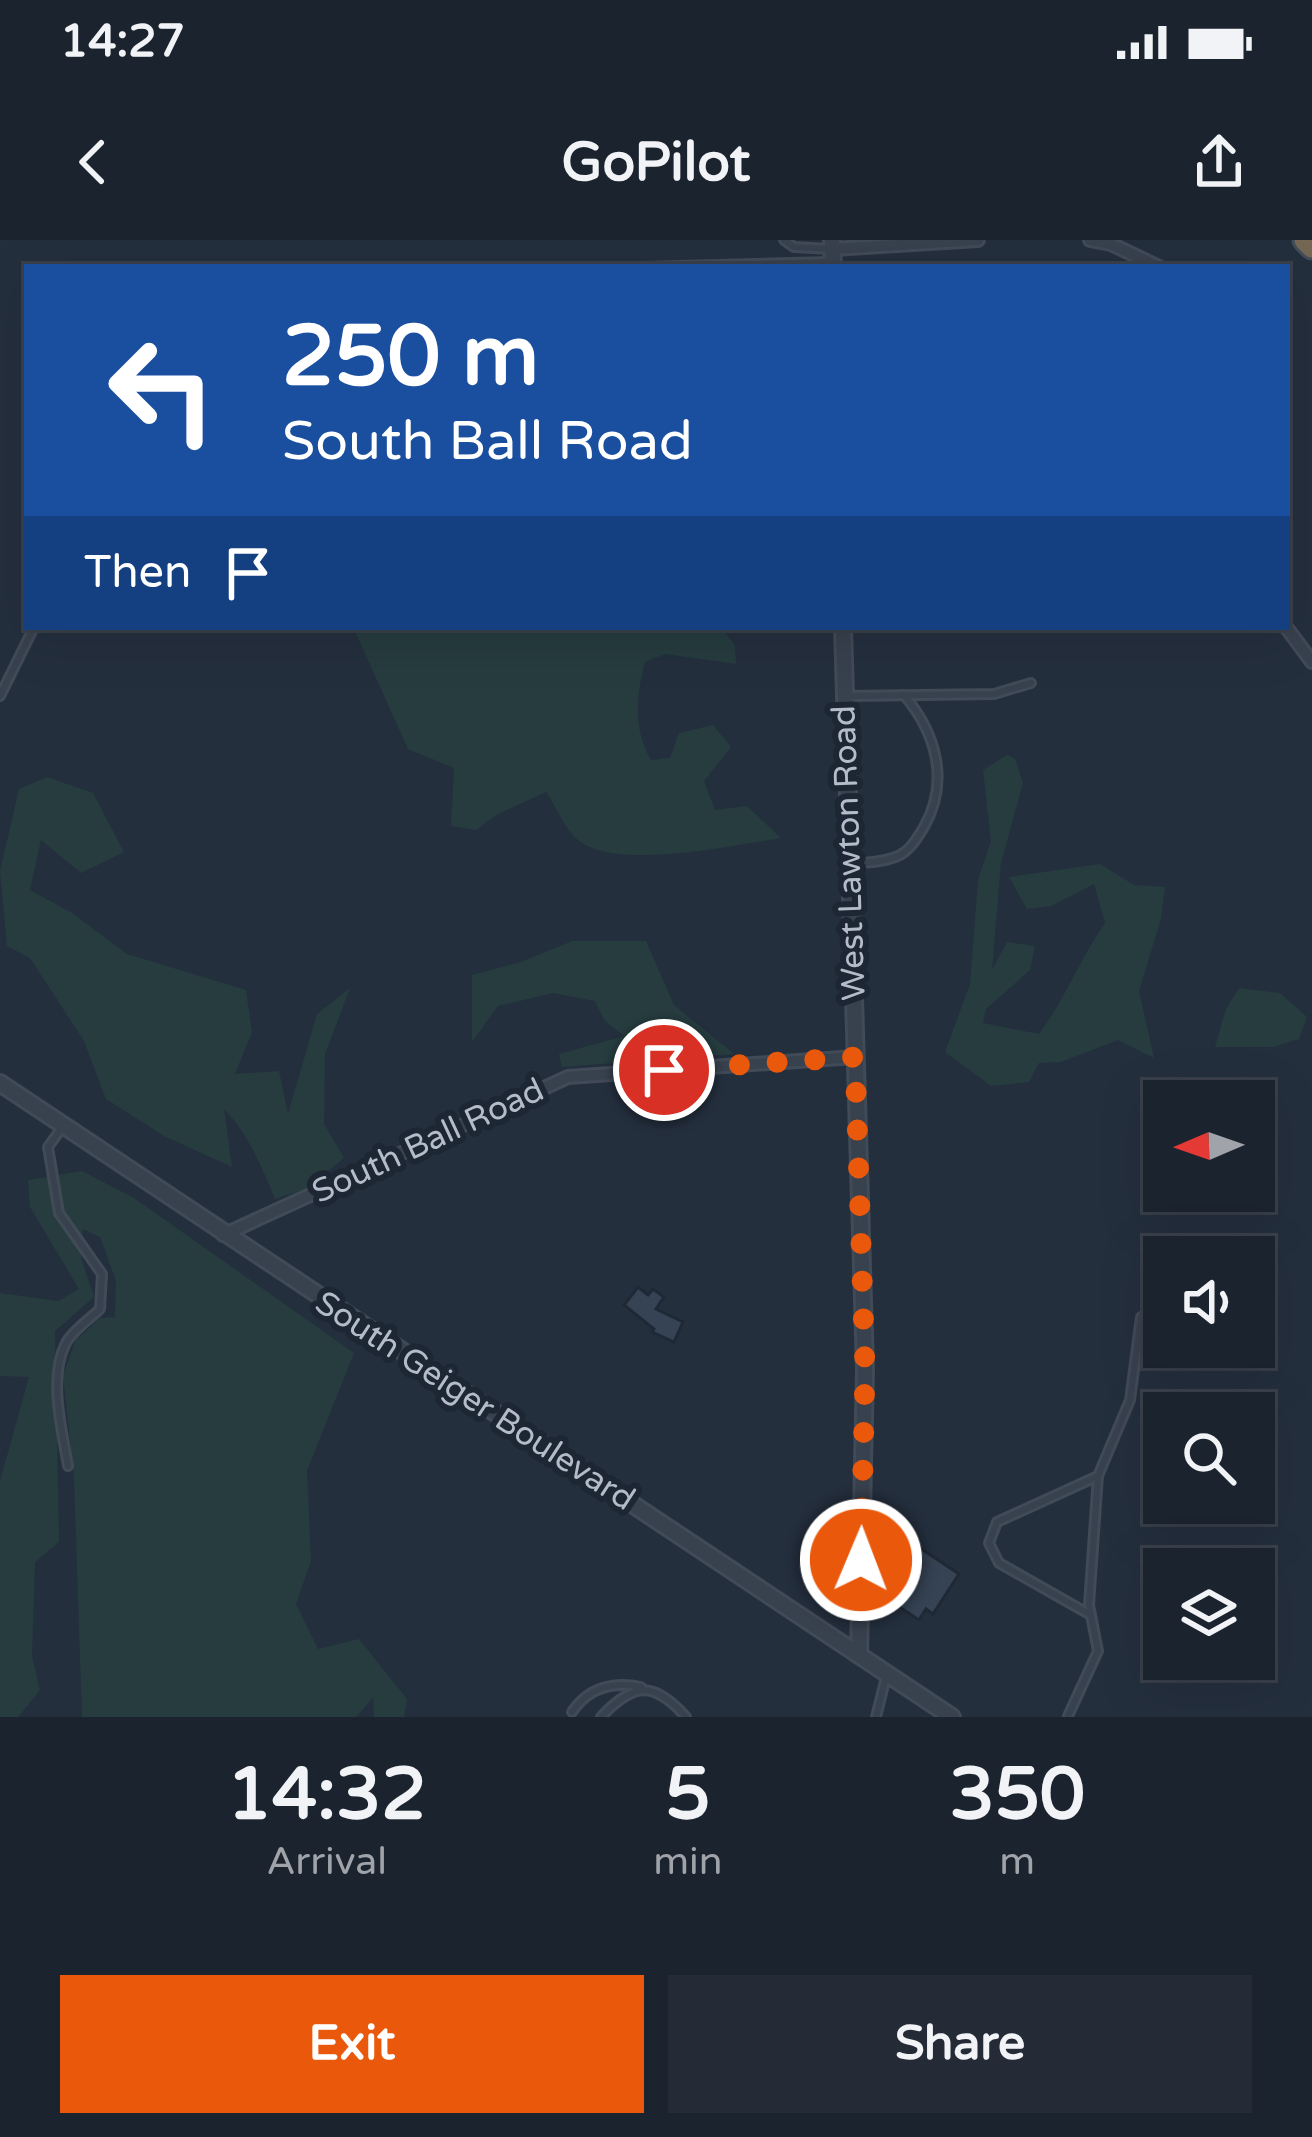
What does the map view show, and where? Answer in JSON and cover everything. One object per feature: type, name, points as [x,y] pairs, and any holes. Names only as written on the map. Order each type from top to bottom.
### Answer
[{"type":"highway","points":[[1305,240],[1312,247]]},
{"type":"street","points":[[833,255],[978,240]]},
{"type":"street","points":[[1090,240],[1111,244],[1153,264]]},
{"type":"street","name":"West Lawton Road","points":[[843,630],[865,1369],[859,1655]]},
{"type":"street","points":[[1288,630],[1312,662]]},
{"type":"street","name":"South Ball Road","points":[[223,1234],[568,1077],[855,1057]]},
{"type":"street","name":"South Geiger Boulevard","points":[[0,1083],[952,1717]]},
{"type":"lane","points":[[784,241],[833,255]]},
{"type":"lane","points":[[690,264],[833,255]]},
{"type":"lane","points":[[0,696],[33,630]]},
{"type":"lane","points":[[845,695],[994,694],[1031,683]]},
{"type":"lane","points":[[850,865],[899,856],[918,838],[932,812],[938,760],[922,720],[904,695]]},
{"type":"lane","points":[[64,1126],[48,1147],[59,1214],[102,1274],[100,1309],[66,1342],[60,1367],[59,1411],[68,1466]]},
{"type":"lane","points":[[1067,1717],[1097,1651],[1090,1614],[1098,1477],[1130,1400],[1142,1317]]},
{"type":"lane","points":[[1090,1614],[999,1563],[988,1544],[997,1522],[1098,1477]]},
{"type":"lane","points":[[876,1717],[886,1673]]},
{"type":"lane","points":[[572,1712],[587,1694],[623,1684],[666,1696],[686,1717]]},
{"type":"lane","points":[[601,1717],[626,1696],[644,1689]]},
{"type":"green space","points":[[354,630],[722,630],[735,645],[736,664],[665,654],[645,662],[638,700],[641,737],[651,760],[670,758],[679,733],[713,725],[731,747],[704,781],[715,810],[747,806],[781,838],[675,854],[617,854],[577,839],[546,792],[496,815],[476,830],[451,826],[454,768],[408,749]]},
{"type":"green space","points":[[1007,755],[1015,759],[1023,783],[1001,863],[992,970],[1007,942],[1035,946],[1030,970],[986,1009],[983,1023],[1039,1034],[1105,923],[1094,884],[1051,906],[1027,909],[1009,877],[1100,864],[1134,885],[1165,887],[1161,919],[1139,991],[1154,1058],[1118,1040],[1061,1062],[1039,1063],[1029,1082],[991,1086],[945,1052],[970,984],[978,880],[991,841],[983,770]]},
{"type":"green space","points":[[47,777],[93,793],[124,852],[81,873],[41,840],[30,890],[72,913],[127,954],[246,990],[252,1032],[235,1074],[279,1071],[288,1114],[317,1014],[350,988],[325,1054],[324,1124],[344,1158],[306,1189],[275,1199],[247,1140],[224,1109],[232,1167],[164,1136],[106,1099],[84,1041],[30,958],[7,946],[0,871],[19,789]]},
{"type":"green space","points":[[572,941],[646,941],[674,1005],[734,1054],[562,1067],[559,1054],[624,1036],[604,1020],[595,1001],[553,993],[498,1006],[472,1042],[472,975]]},
{"type":"green space","points":[[1239,988],[1280,993],[1307,1017],[1299,1039],[1273,1047],[1215,1047],[1226,1009]]},
{"type":"green space","points":[[82,1171],[134,1198],[354,1353],[307,1471],[311,1561],[296,1604],[318,1649],[359,1639],[407,1699],[404,1717],[374,1717],[373,1698],[356,1717],[82,1717],[74,1477],[63,1376],[75,1341],[100,1318],[115,1317],[116,1281],[100,1237],[83,1229],[81,1258],[94,1297],[55,1331],[59,1542],[35,1562],[32,1656],[40,1690],[18,1717],[0,1717],[0,1481],[29,1377],[0,1376],[0,1293],[58,1301],[79,1289],[30,1207],[28,1180]]},
{"type":"building","points":[[638,1287],[648,1295],[653,1289],[664,1297],[656,1309],[683,1322],[674,1342],[652,1332],[624,1305]]},
{"type":"building","points":[[920,1548],[959,1574],[933,1614],[926,1609],[919,1620],[895,1604],[903,1593],[895,1588]]},
{"type":"route","points":[[664,1070],[855,1057],[865,1369],[861,1560]]}]
